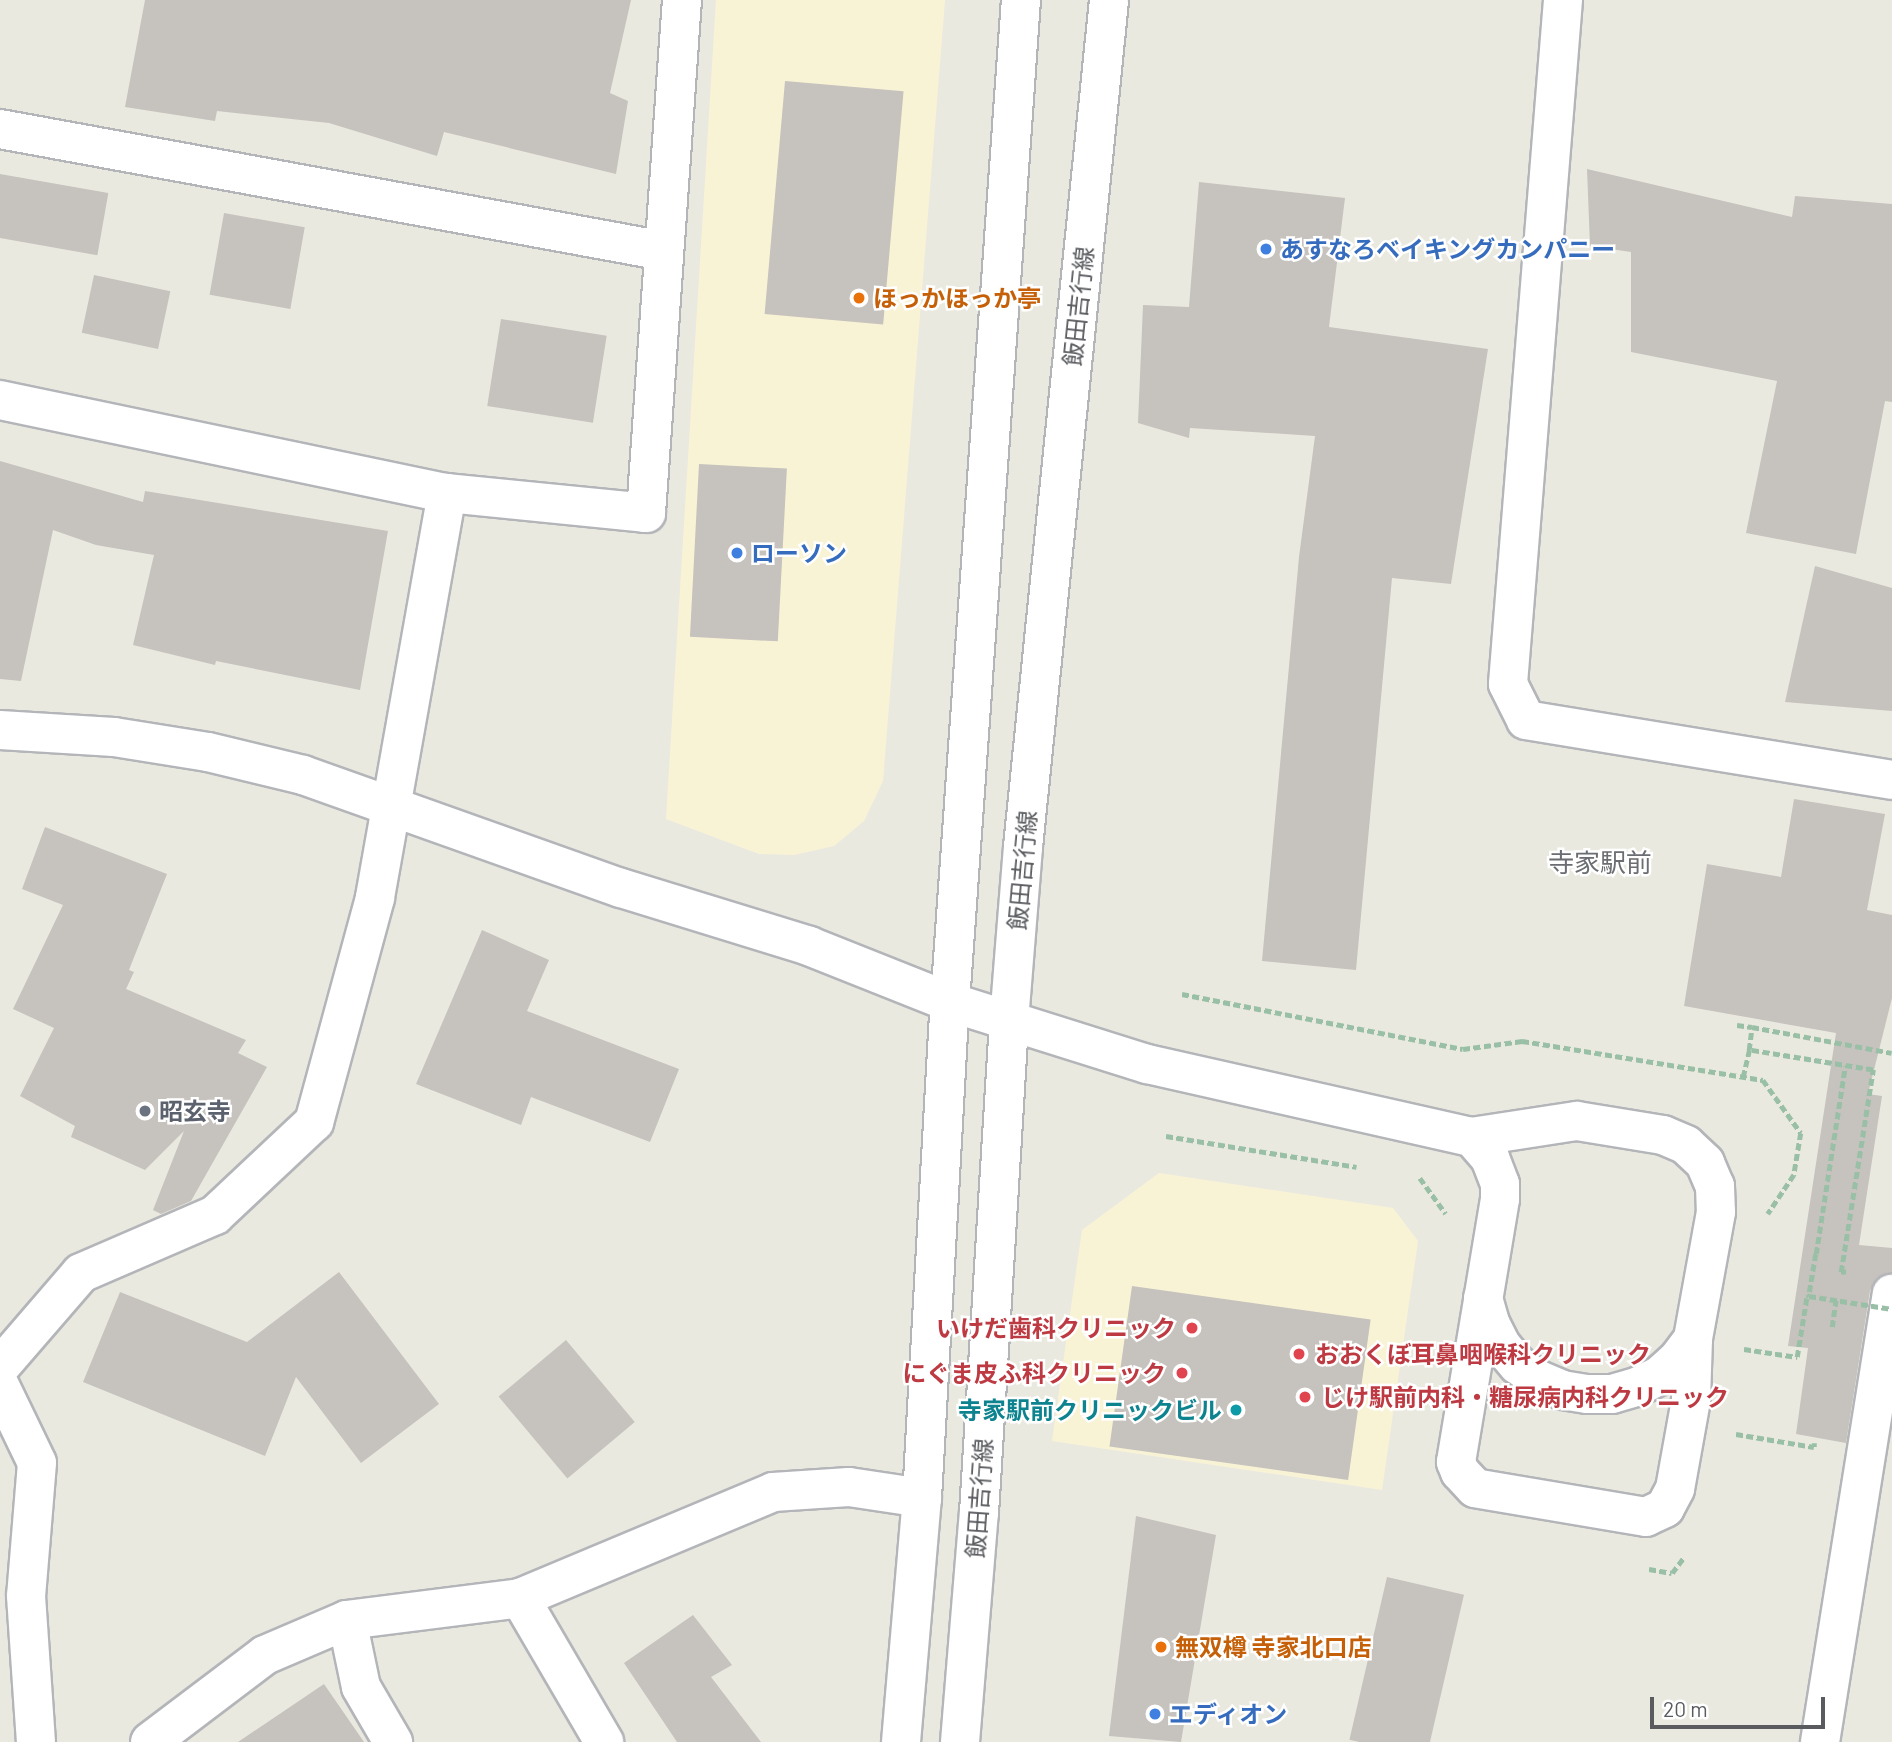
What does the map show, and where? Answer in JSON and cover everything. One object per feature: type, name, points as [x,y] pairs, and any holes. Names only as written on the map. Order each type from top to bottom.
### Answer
[{"type":"street","points":[[0,400],[447,493],[646,513],[682,0]]},
{"type":"street","points":[[901,1742],[922,1498],[950,1002],[1021,0]]},
{"type":"street","name":"飯田吉行線","points":[[960,1742],[979,1513],[1009,1021],[1023,847],[1110,0]]},
{"type":"street","points":[[1563,0],[1508,684],[1526,720],[1892,780]]},
{"type":"street","points":[[0,129],[664,251]]},
{"type":"street","points":[[0,1367],[80,1273],[215,1215],[314,1122],[375,898],[394,805],[447,493]]},
{"type":"street","points":[[0,730],[114,737],[208,752],[303,775],[394,805],[621,888],[809,946],[950,1002],[1147,1065],[1472,1137],[1577,1121],[1662,1135],[1686,1145],[1705,1163],[1715,1186],[1716,1212],[1693,1339],[1688,1413],[1675,1489],[1665,1508],[1646,1517],[1635,1517],[1485,1490],[1466,1481],[1456,1462],[1500,1184],[1490,1158],[1472,1137]]},
{"type":"street","points":[[1820,1742],[1892,1294]]},
{"type":"street","points":[[1483,1298],[1501,1345],[1518,1365],[1562,1390],[1612,1394],[1637,1387],[1659,1376],[1678,1359],[1693,1339]]},
{"type":"street","points":[[0,1386],[37,1463],[13,1595],[36,1742]]},
{"type":"street","points":[[150,1742],[265,1655],[347,1620],[520,1598],[772,1492],[849,1487],[922,1498]]},
{"type":"street","points":[[520,1598],[604,1742]]},
{"type":"street","points":[[347,1620],[361,1687],[393,1742]]},
{"type":"path","points":[[1737,1025],[1892,1053]]},
{"type":"path","points":[[1744,1077],[1752,1027]]},
{"type":"path","points":[[1749,1050],[1873,1070],[1841,1272]]},
{"type":"path","points":[[1743,1348],[1797,1357],[1845,1066]]},
{"type":"path","points":[[1809,1296],[1892,1309]]},
{"type":"path","points":[[1832,1326],[1836,1300]]},
{"type":"path","points":[[1729,1433],[1814,1447],[1815,1438]]},
{"type":"shaded area","points":[[716,0],[945,0],[883,781],[864,821],[834,846],[794,855],[759,854],[666,819]]},
{"type":"shaded area","points":[[1159,1173],[1393,1208],[1418,1241],[1382,1490],[1052,1441],[1082,1230]]},
{"type":"building","points":[[145,0],[631,0],[610,93],[628,101],[616,174],[444,132],[437,156],[329,123],[217,111],[215,121],[125,107]]},
{"type":"building","points":[[785,81],[904,91],[883,324],[765,314]]},
{"type":"building","points":[[1587,169],[1792,217],[1795,196],[1892,204],[1892,402],[1885,401],[1856,554],[1746,533],[1777,381],[1631,352],[1631,252],[1590,246]]},
{"type":"building","points":[[0,174],[108,193],[97,255],[0,238]]},
{"type":"building","points":[[1199,182],[1345,198],[1329,327],[1488,349],[1451,584],[1392,578],[1356,970],[1262,961],[1299,557],[1315,436],[1190,428],[1189,438],[1138,423],[1143,305],[1189,307]]},
{"type":"building","points":[[224,213],[305,227],[290,309],[210,295]]},
{"type":"building","points":[[94,275],[170,291],[158,349],[82,333]]},
{"type":"building","points":[[501,319],[607,336],[593,423],[487,406]]},
{"type":"building","points":[[0,461],[143,502],[145,491],[388,531],[360,690],[216,661],[215,665],[133,645],[154,555],[96,545],[53,530],[21,681],[0,679]]},
{"type":"building","name":"ローソン","points":[[699,464],[787,469],[778,641],[690,637]]},
{"type":"building","points":[[1815,566],[1892,588],[1892,711],[1785,702]]},
{"type":"building","points":[[1794,799],[1885,814],[1867,910],[1892,915],[1892,998],[1868,1094],[1882,1096],[1859,1245],[1892,1248],[1892,1273],[1876,1280],[1870,1291],[1846,1443],[1796,1434],[1808,1348],[1788,1346],[1836,1033],[1684,1006],[1707,864],[1781,877]]},
{"type":"building","points":[[45,827],[167,874],[129,970],[134,972],[126,989],[246,1040],[238,1053],[267,1067],[191,1201],[161,1214],[153,1210],[184,1131],[145,1170],[71,1137],[75,1126],[20,1096],[54,1028],[13,1009],[63,905],[22,889]]},
{"type":"building","points":[[482,930],[549,960],[527,1011],[679,1069],[650,1142],[531,1097],[521,1125],[416,1084]]},
{"type":"building","points":[[339,1272],[439,1404],[361,1463],[296,1377],[265,1456],[83,1382],[120,1292],[247,1342]]},
{"type":"building","name":"寺家駅前クリニックビル","points":[[1132,1286],[1371,1320],[1348,1480],[1109,1446]]},
{"type":"building","points":[[566,1340],[635,1422],[567,1479],[499,1397]]},
{"type":"building","points":[[1136,1516],[1216,1535],[1181,1742],[1109,1736]]},
{"type":"building","points":[[1387,1577],[1464,1595],[1430,1742],[1349,1740]]},
{"type":"building","points":[[693,1615],[732,1665],[711,1677],[761,1742],[677,1742],[624,1663]]},
{"type":"building","points":[[324,1684],[364,1742],[238,1742]]},
{"type":"place","name":"あすなろベイキングカンパニー","points":[[1266,249]]},
{"type":"place","name":"ほっかほっか亭","points":[[859,298]]},
{"type":"place","name":"ローソン","points":[[737,553]]},
{"type":"place","name":"昭玄寺","points":[[145,1111]]},
{"type":"place","name":"いけだ歯科クリニック","points":[[1192,1328]]},
{"type":"place","name":"おおくぼ耳鼻咽喉科クリニック","points":[[1299,1354]]},
{"type":"place","name":"にぐま皮ふ科クリニック","points":[[1182,1373]]},
{"type":"place","name":"じけ駅前内科・糖尿病内科クリニック","points":[[1305,1397]]},
{"type":"place","name":"寺家駅前クリニックビル","points":[[1236,1410]]},
{"type":"place","name":"無双樽 寺家北口店","points":[[1161,1647]]},
{"type":"place","name":"エディオン","points":[[1155,1714]]},
{"type":"district","name":"寺家駅前","points":[[1600,862]]}]
